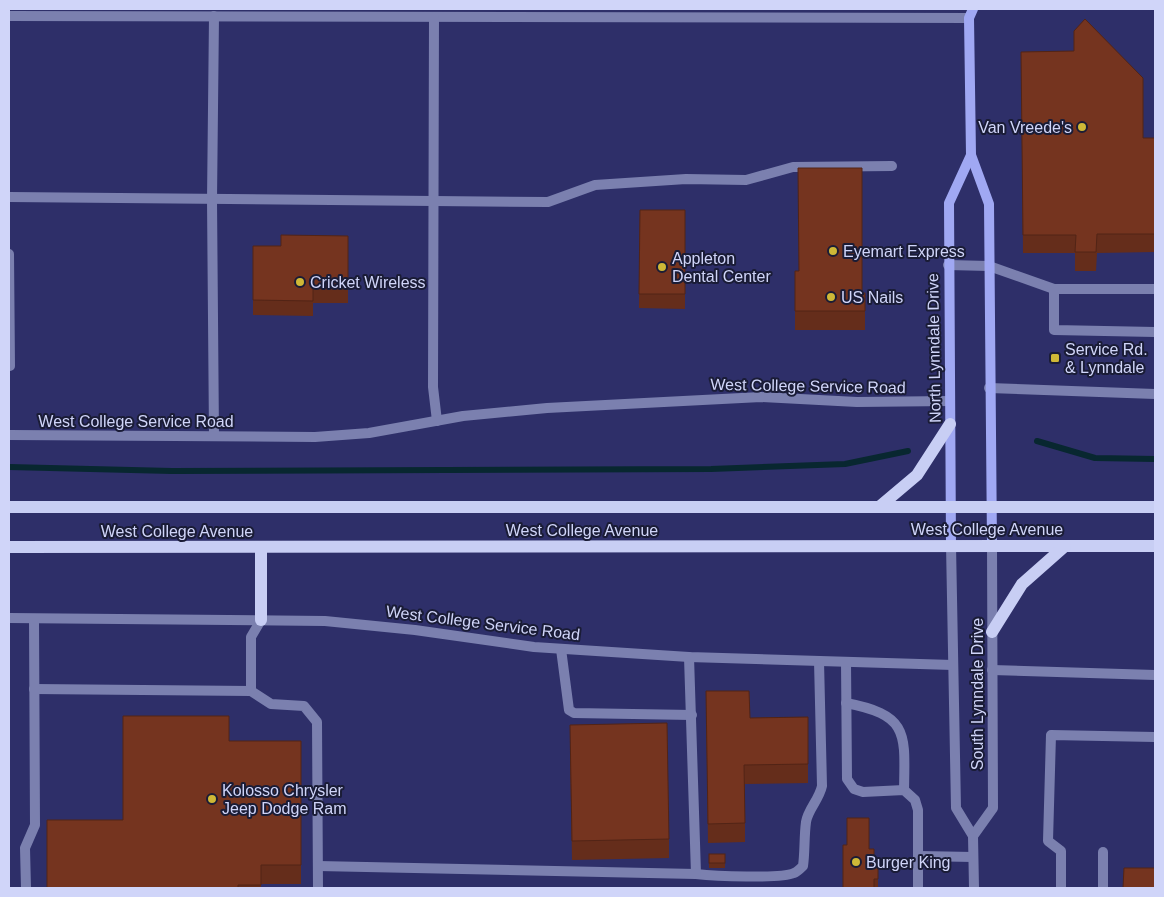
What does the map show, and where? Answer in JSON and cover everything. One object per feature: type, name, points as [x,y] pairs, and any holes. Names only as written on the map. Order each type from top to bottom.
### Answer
[{"type":"main road","name":"North Lynndale Drive","points":[[969,12],[971,155],[989,204],[989,388],[992,546]]},
{"type":"main road","name":"North Lynndale Drive","points":[[951,546],[949,203],[971,155]]},
{"type":"main road","points":[[878,507],[918,476],[950,424]]},
{"type":"main road","name":"West College Avenue","points":[[9,507],[1155,507]]},
{"type":"main road","points":[[992,632],[1022,584],[1065,546]]},
{"type":"main road","name":"West College Avenue","points":[[9,547],[1155,546]]},
{"type":"main road","points":[[261,620],[262,547]]},
{"type":"street","points":[[9,16],[434,17],[969,12]]},
{"type":"street","points":[[214,16],[212,200],[214,436]]},
{"type":"street","points":[[434,17],[433,387],[437,421]]},
{"type":"street","points":[[9,196],[212,200],[548,202],[595,186],[686,179],[746,180],[793,167],[892,166]]},
{"type":"street","points":[[9,254],[10,366]]},
{"type":"street","points":[[948,266],[989,266],[1054,289],[1155,289]]},
{"type":"street","points":[[1054,289],[1054,330],[1155,332]]},
{"type":"street","points":[[989,388],[1155,394]]},
{"type":"street","name":"West College Service Road","points":[[9,435],[315,437],[369,433],[437,421],[547,408],[761,397],[857,402],[950,401]]},
{"type":"street","name":"South Lynndale Drive","points":[[951,546],[956,808],[974,836],[993,808],[992,546]]},
{"type":"street","name":"West College Service Road","points":[[9,618],[261,620],[368,624],[561,649],[689,657],[953,665]]},
{"type":"street","points":[[26,888],[25,848],[35,825],[34,618]]},
{"type":"street","points":[[251,691],[251,637],[261,620]]},
{"type":"street","points":[[561,649],[566,699],[569,710],[574,713],[692,715]]},
{"type":"street","points":[[689,657],[696,874]]},
{"type":"street","points":[[318,866],[696,874],[781,875],[794,873],[803,866],[806,822],[812,807],[819,798],[822,786],[819,661]]},
{"type":"street","points":[[846,662],[847,779],[854,789],[863,792],[904,790],[915,800],[918,810],[918,888]]},
{"type":"street","points":[[992,670],[1155,675]]},
{"type":"street","points":[[34,689],[251,691],[271,704],[304,706],[318,722],[318,888]]},
{"type":"street","points":[[846,703],[882,712],[891,718],[900,731],[905,746],[904,790]]},
{"type":"street","points":[[1060,888],[1061,851],[1048,841],[1051,734],[1155,737]]},
{"type":"street","points":[[974,836],[974,888]]},
{"type":"street","points":[[1103,852],[1103,888]]},
{"type":"street","points":[[919,856],[973,857]]},
{"type":"building","name":"Van Vreede's","points":[[1085,19],[1143,78],[1143,138],[1155,138],[1155,234],[1097,234],[1096,252],[1075,252],[1076,235],[1023,235],[1021,52],[1074,51],[1074,31]]},
{"type":"building","points":[[798,168],[862,168],[862,293],[865,293],[865,311],[795,311],[795,271],[799,271]]},
{"type":"building","name":"Appleton Dental Center","points":[[640,210],[685,210],[685,294],[639,294]]},
{"type":"building","name":"Cricket Wireless","points":[[281,235],[348,236],[348,288],[313,288],[313,301],[253,300],[253,246],[281,246]]},
{"type":"building","points":[[706,691],[749,691],[750,718],[808,717],[808,764],[744,765],[745,823],[708,824]]},
{"type":"building","name":"Kolosso Chrysler Jeep Dodge Ram","points":[[123,716],[229,716],[229,741],[301,741],[301,865],[261,865],[261,885],[238,885],[238,888],[47,888],[47,820],[123,820]]},
{"type":"building","points":[[667,723],[669,839],[572,841],[570,725]]},
{"type":"building","name":"Burger King","points":[[847,818],[869,818],[869,849],[874,849],[874,860],[878,860],[878,879],[874,879],[874,888],[843,888],[843,845],[847,845]]},
{"type":"building","points":[[709,854],[725,854],[725,863],[709,863]]},
{"type":"building","points":[[1124,868],[1155,868],[1155,888],[1123,888]]},
{"type":"waterway","points":[[1037,441],[1095,458],[1155,459]]},
{"type":"waterway","points":[[9,467],[172,471],[711,469],[845,464],[908,451]]},
{"type":"place","name":"Van Vreede's","points":[[1082,127]]},
{"type":"place","name":"Eyemart Express","points":[[833,251]]},
{"type":"place","name":"Appleton Dental Center","points":[[662,267]]},
{"type":"place","name":"Cricket Wireless","points":[[300,282]]},
{"type":"place","name":"US Nails","points":[[831,297]]},
{"type":"place","name":"Service Rd. & Lynndale","points":[[1055,358]]},
{"type":"place","name":"Kolosso Chrysler Jeep Dodge Ram","points":[[212,799]]},
{"type":"place","name":"Burger King","points":[[856,862]]}]
